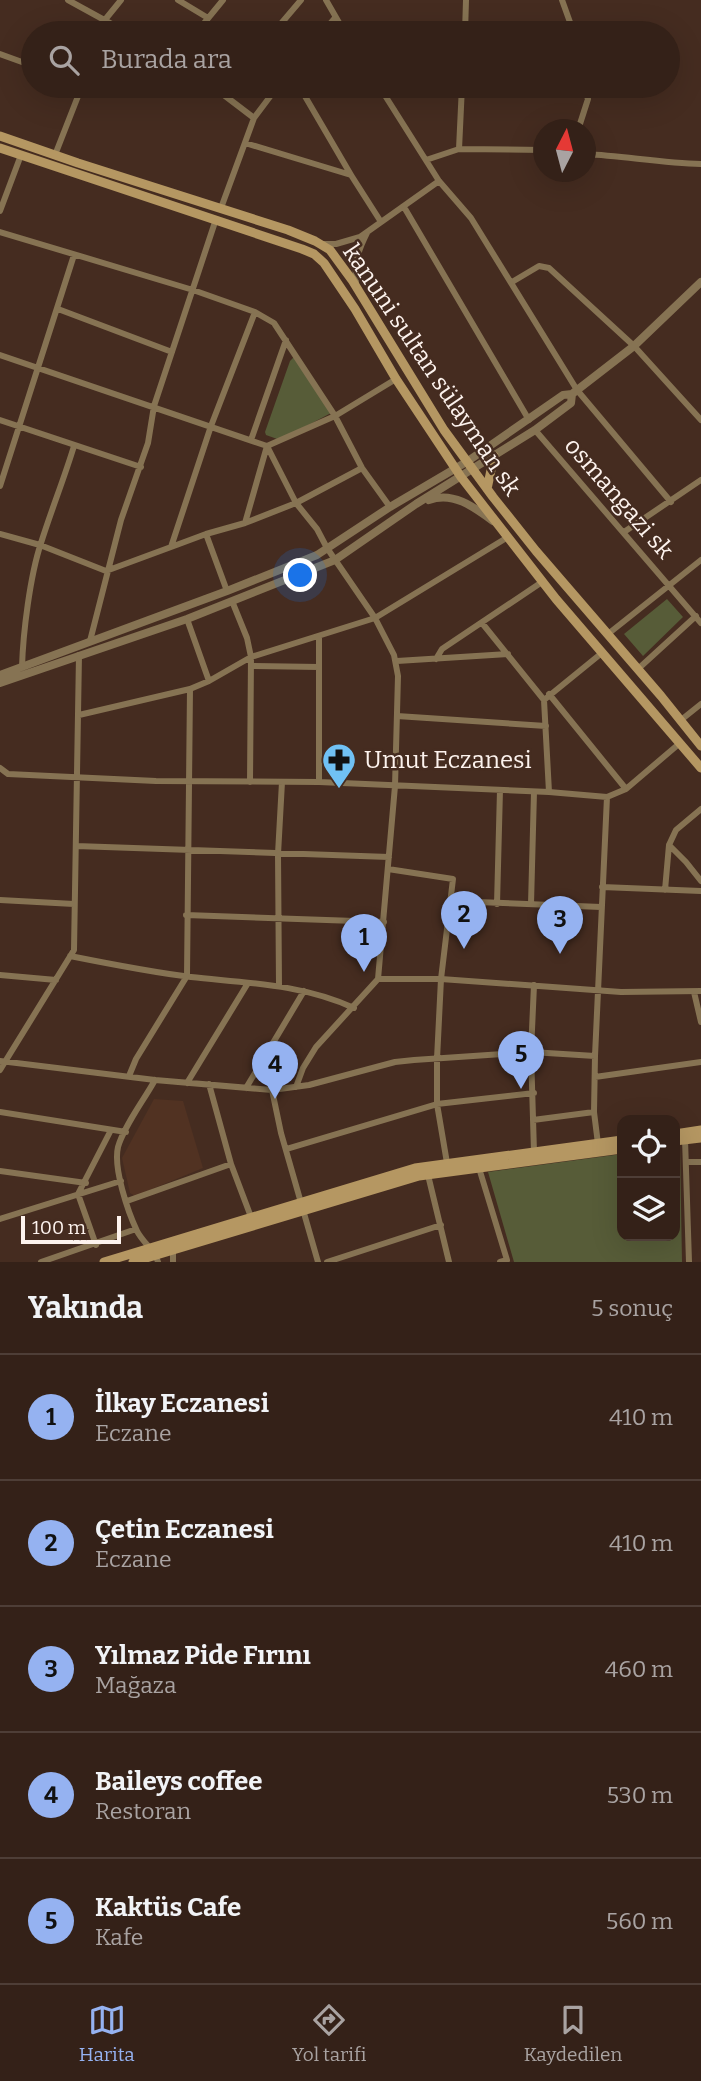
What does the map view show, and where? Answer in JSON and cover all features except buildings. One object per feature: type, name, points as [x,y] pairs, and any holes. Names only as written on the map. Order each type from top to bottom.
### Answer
[{"type":"main road","name":"kanuni sultan sülayman sk","points":[[0,136],[288,230],[330,250],[357,288],[444,430],[487,489],[701,746]]},
{"type":"main road","points":[[0,148],[314,254],[324,263],[355,309],[396,379],[458,473],[542,582],[701,768]]},
{"type":"main road","points":[[487,489],[494,456]]},
{"type":"main road","points":[[680,1133],[701,1130]]},
{"type":"main road","points":[[680,1140],[701,1138]]},
{"type":"main road","points":[[104,1262],[173,1250],[303,1206],[446,1163],[617,1141]]},
{"type":"main road","points":[[420,1173],[617,1150]]},
{"type":"main road","points":[[133,1262],[251,1217],[303,1206]]},
{"type":"street","points":[[68,0],[104,21],[121,0]]},
{"type":"street","points":[[178,0],[208,18]]},
{"type":"street","points":[[206,21],[223,0]]},
{"type":"street","points":[[283,21],[300,0]]},
{"type":"street","points":[[326,0],[337,21]]},
{"type":"street","points":[[465,21],[466,0]]},
{"type":"street","points":[[562,0],[570,21]]},
{"type":"street","points":[[0,54],[21,62]]},
{"type":"street","points":[[55,155],[77,98]]},
{"type":"street","points":[[229,98],[254,118]]},
{"type":"street","points":[[220,208],[254,118],[269,98]]},
{"type":"street","points":[[306,98],[381,222]]},
{"type":"street","points":[[387,98],[439,181],[471,218],[512,282],[574,392],[671,502]]},
{"type":"street","points":[[459,149],[461,98]]},
{"type":"street","points":[[582,119],[588,98]]},
{"type":"street","points":[[246,143],[351,175]]},
{"type":"street","points":[[426,160],[459,149],[533,150]]},
{"type":"street","points":[[596,154],[652,162],[701,164]]},
{"type":"street","points":[[0,211],[21,155]]},
{"type":"street","points":[[321,244],[350,241],[368,232],[439,181]]},
{"type":"street","points":[[404,207],[529,420]]},
{"type":"street","points":[[90,641],[106,571],[141,467],[155,406],[215,222]]},
{"type":"street","points":[[0,232],[193,290],[256,312],[274,323],[335,416],[362,468],[390,507]]},
{"type":"street","points":[[357,288],[357,254],[368,232]]},
{"type":"street","points":[[0,486],[74,255]]},
{"type":"street","points":[[512,282],[539,266],[549,268],[634,346],[701,420]]},
{"type":"street","points":[[0,675],[187,619],[335,560],[471,465],[563,395],[574,392],[634,346],[701,282]]},
{"type":"street","points":[[58,309],[172,352]]},
{"type":"street","points":[[171,547],[211,426],[256,312]]},
{"type":"street","points":[[251,440],[286,340]]},
{"type":"street","points":[[0,355],[267,446],[296,503],[317,529],[375,618],[397,661],[395,786],[378,979],[316,1047],[303,1068],[296,1087]]},
{"type":"street","points":[[267,446],[335,416],[396,379]]},
{"type":"street","points":[[471,465],[494,456],[535,430],[571,403],[574,392]]},
{"type":"street","points":[[0,420],[141,467]]},
{"type":"street","name":"osmangazi sk","points":[[535,430],[701,623]]},
{"type":"street","points":[[22,667],[32,580],[40,545],[74,446]]},
{"type":"street","points":[[245,523],[267,446]]},
{"type":"street","points":[[0,534],[40,545],[106,571],[296,503],[362,468]]},
{"type":"street","points":[[0,683],[79,650],[90,641],[317,555],[390,507],[458,473]]},
{"type":"street","points":[[624,532],[701,480]]},
{"type":"street","points":[[416,504],[436,497],[455,499],[470,505],[497,523]]},
{"type":"street","points":[[206,534],[227,591]]},
{"type":"street","points":[[79,715],[190,688],[209,681],[251,657],[375,618],[508,537]]},
{"type":"street","points":[[608,634],[701,560]]},
{"type":"street","points":[[436,659],[442,649],[542,582]]},
{"type":"street","points":[[232,601],[247,638],[251,657],[250,782]]},
{"type":"street","points":[[638,669],[696,616]]},
{"type":"street","points":[[187,619],[209,681]]},
{"type":"street","points":[[482,623],[596,749],[626,789]]},
{"type":"street","points":[[319,636],[320,782]]},
{"type":"street","points":[[0,1070],[2,1062],[74,950],[79,650]]},
{"type":"street","points":[[549,792],[547,697],[603,652]]},
{"type":"street","points":[[397,661],[508,654]]},
{"type":"street","points":[[251,666],[319,667]]},
{"type":"street","points":[[129,1076],[136,1059],[187,976],[190,688]]},
{"type":"street","points":[[681,720],[701,704]]},
{"type":"street","points":[[397,716],[546,726]]},
{"type":"street","points":[[0,768],[8,774],[189,782],[320,782],[607,797],[626,789],[680,743]]},
{"type":"street","points":[[279,986],[278,854],[282,782]]},
{"type":"street","points":[[497,904],[500,790]]},
{"type":"street","points":[[531,904],[534,792]]},
{"type":"street","points":[[598,1143],[594,1112],[595,1056],[607,797]]},
{"type":"street","points":[[665,890],[669,845],[676,830],[701,809]]},
{"type":"street","points":[[669,845],[701,881]]},
{"type":"street","points":[[76,846],[389,857]]},
{"type":"street","points":[[388,869],[453,879],[442,979],[437,1059],[437,1104],[446,1163]]},
{"type":"street","points":[[602,887],[701,891]]},
{"type":"street","points":[[0,900],[74,904]]},
{"type":"street","points":[[451,901],[601,907]]},
{"type":"street","points":[[186,915],[384,922]]},
{"type":"street","points":[[70,956],[187,976],[279,986],[328,997],[354,1008]]},
{"type":"street","points":[[0,975],[56,979]]},
{"type":"street","points":[[378,979],[442,979],[597,991],[698,991],[701,1022]]},
{"type":"street","points":[[187,1083],[248,983]]},
{"type":"street","points":[[534,985],[531,1052],[534,1152]]},
{"type":"street","points":[[246,1088],[304,991]]},
{"type":"street","points":[[2,1062],[155,1080],[272,1090],[336,1079],[396,1062],[531,1052],[595,1056]]},
{"type":"street","points":[[595,1077],[701,1062]]},
{"type":"street","points":[[154,1255],[136,1229],[121,1181],[117,1155],[126,1132],[155,1080]]},
{"type":"street","points":[[209,1084],[231,1164],[251,1217]]},
{"type":"street","points":[[272,1090],[318,1262]]},
{"type":"street","points":[[286,1149],[437,1104],[534,1093]]},
{"type":"street","points":[[0,1112],[126,1132]]},
{"type":"street","points":[[533,1120],[594,1112]]},
{"type":"street","points":[[78,1194],[111,1130]]},
{"type":"street","points":[[685,1139],[689,1262]]},
{"type":"street","points":[[687,1163],[701,1161]]},
{"type":"street","points":[[127,1201],[231,1164]]},
{"type":"street","points":[[479,1168],[504,1261]]},
{"type":"street","points":[[0,1171],[86,1183]]},
{"type":"street","points":[[420,1173],[441,1225],[449,1262]]},
{"type":"street","points":[[0,1219],[121,1181]]},
{"type":"street","points":[[78,1194],[96,1245]]},
{"type":"street","points":[[327,1262],[441,1225]]},
{"type":"street","points":[[41,1262],[136,1229]]},
{"type":"street","points":[[173,1250],[173,1262]]},
{"type":"shaded area","points":[[154,1099],[183,1101],[203,1168],[135,1196],[130,1193],[122,1158]]},
{"type":"green space","points":[[294,357],[331,413],[280,440],[266,435],[265,432],[290,361]]},
{"type":"green space","points":[[667,599],[683,617],[643,656],[624,634]]},
{"type":"green space","points":[[680,1146],[682,1262],[514,1262],[488,1172],[617,1155],[617,1241],[680,1241]]},
{"type":"place","name":"Umut Eczanesi","points":[[339,790]]},
{"type":"place","name":"Çetin Eczanesi","points":[[464,949]]},
{"type":"place","name":"Yılmaz Pide Fırını","points":[[560,954]]},
{"type":"place","name":"İlkay Eczanesi","points":[[364,972]]},
{"type":"place","name":"Kaktüs Cafe","points":[[521,1089]]},
{"type":"place","name":"Baileys coffee","points":[[275,1099]]}]
